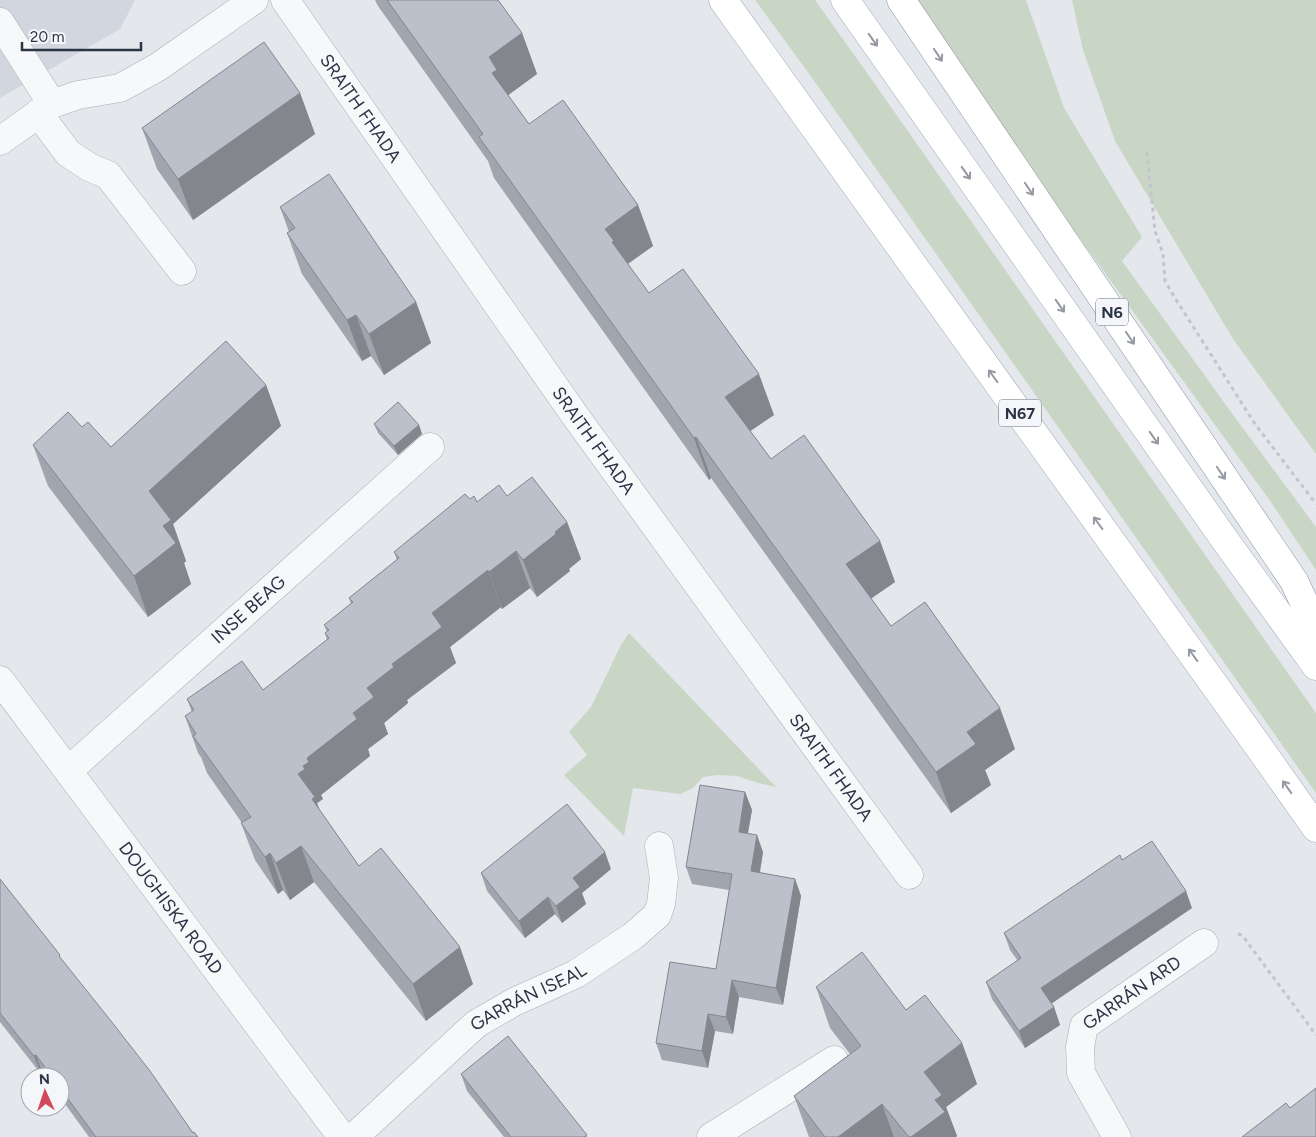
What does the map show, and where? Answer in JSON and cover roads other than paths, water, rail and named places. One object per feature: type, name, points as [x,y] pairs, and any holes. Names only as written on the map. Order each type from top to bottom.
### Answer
[{"type":"main road","name":"N67","points":[[723,0],[1316,828]]},
{"type":"main road","points":[[845,0],[1316,666]]},
{"type":"main road","name":"N6","points":[[900,0],[1294,581],[1316,628]]},
{"type":"street","points":[[0,141],[45,108],[78,95],[120,88],[158,67],[254,0]]},
{"type":"street","name":"SRAITH FHADA","points":[[285,0],[576,417],[909,875]]},
{"type":"street","points":[[0,22],[68,153],[89,167],[108,175],[182,271]]},
{"type":"street","name":"INSE BEAG","points":[[68,771],[430,447]]},
{"type":"street","name":"DOUGHISKA ROAD","points":[[0,680],[342,1137]]},
{"type":"street","name":"GARRÁN ISEAL","points":[[354,1137],[476,1024],[514,1002],[582,970],[633,936],[657,915],[661,904],[664,878],[659,846]]},
{"type":"street","name":"GARRÁN ARD","points":[[1117,1137],[1081,1073],[1080,1047],[1084,1026],[1204,943]]},
{"type":"street","points":[[711,1137],[834,1060]]}]
